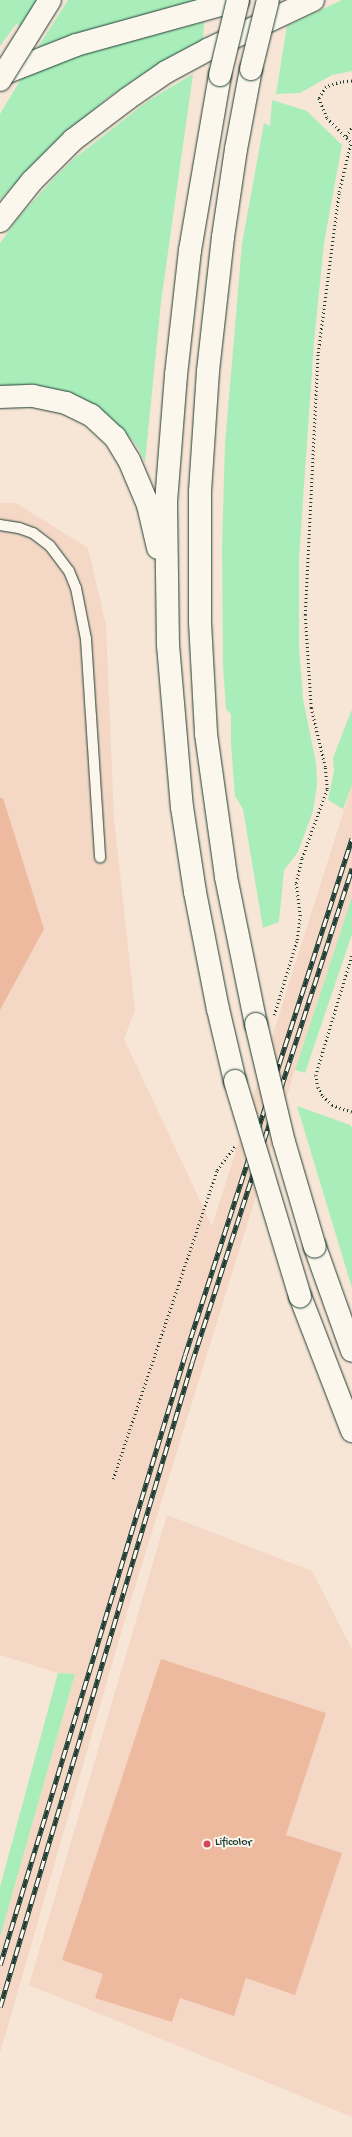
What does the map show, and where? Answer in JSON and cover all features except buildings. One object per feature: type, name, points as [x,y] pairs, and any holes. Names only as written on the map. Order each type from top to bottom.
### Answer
[{"type":"highway","points":[[0,80],[50,0]]},
{"type":"highway","points":[[0,75],[76,45],[238,0],[220,75],[190,250],[176,375],[166,503],[168,645],[182,807],[195,892],[225,1045],[300,1296],[352,1432]]},
{"type":"highway","points":[[268,0],[251,69],[236,149],[225,222],[208,371],[200,492],[200,622],[208,750],[226,877],[264,1022],[284,1142],[315,1247],[352,1350]]},
{"type":"highway","points":[[0,221],[32,181],[73,140],[127,99],[166,72],[209,48],[313,0]]},
{"type":"highway","points":[[0,397],[33,396],[66,403],[91,415],[115,437],[129,460],[148,505],[168,590]]},
{"type":"lane","points":[[0,524],[33,533],[50,546],[70,572],[76,588],[86,639],[100,858]]},
{"type":"path","points":[[264,1022],[297,940],[300,916],[296,883],[302,858],[327,789],[325,767],[312,708],[306,600],[318,353],[339,192],[352,142],[327,118],[319,98],[326,87],[341,82],[352,81]]},
{"type":"path","points":[[346,136],[352,127]]},
{"type":"path","points":[[352,956],[316,1076],[318,1087],[323,1096],[332,1105],[352,1112]]},
{"type":"path","points":[[113,1479],[217,1170],[234,1147],[237,1140]]},
{"type":"shaded area","points":[[0,503],[16,503],[88,548],[106,625],[114,818],[135,1010],[124,1039],[212,1226],[352,785],[352,897],[295,1070],[126,1616],[0,2053],[0,1937],[75,1674],[58,1673],[0,1655]]},
{"type":"shaded area","points":[[167,1515],[312,1571],[352,1649],[352,2117],[29,1985]]},
{"type":"green space","points":[[0,0],[37,0],[20,28],[17,23],[0,46]]},
{"type":"green space","points":[[68,0],[211,0],[35,52]]},
{"type":"green space","points":[[342,0],[352,0],[352,71],[332,75],[300,93],[276,94],[287,26]]},
{"type":"green space","points":[[204,22],[203,41],[143,74],[106,99],[34,163],[0,200],[0,114],[24,74],[78,55]]},
{"type":"green space","points":[[193,74],[161,302],[145,462],[137,446],[123,429],[107,416],[78,399],[53,389],[32,384],[0,387],[0,243],[20,216],[55,177],[76,157],[148,101]]},
{"type":"green space","points":[[272,100],[307,111],[342,145],[324,243],[314,342],[299,558],[299,647],[303,699],[316,763],[317,785],[313,811],[298,852],[284,870],[279,922],[263,928],[243,809],[235,796],[231,744],[231,714],[226,709],[223,666],[222,547],[225,444],[242,244],[264,123],[270,126]]},
{"type":"green space","points":[[352,709],[352,785],[343,809],[328,800],[334,771],[333,758]]},
{"type":"green space","points":[[352,897],[352,934],[305,1073],[295,1070]]},
{"type":"green space","points":[[297,1106],[350,1125],[352,1128],[352,1288]]},
{"type":"green space","points":[[58,1673],[75,1674],[0,1937],[0,1887]]},
{"type":"railway","points":[[0,1965],[185,1355],[352,838]]},
{"type":"railway","points":[[0,2007],[192,1362],[352,868]]},
{"type":"place","name":"Lificolor","points":[[207,1844]]}]
